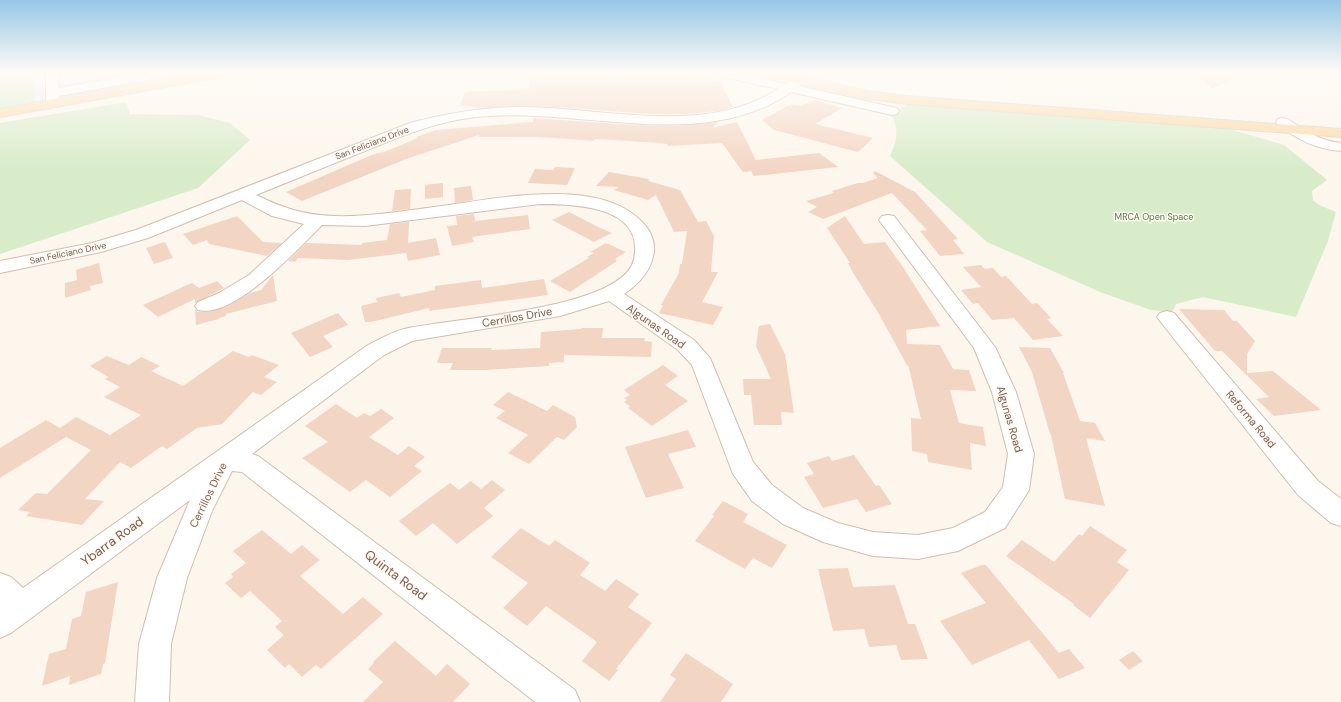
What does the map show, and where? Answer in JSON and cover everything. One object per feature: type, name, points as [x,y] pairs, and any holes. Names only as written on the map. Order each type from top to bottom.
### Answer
[{"type":"main road","points":[[0,113],[29,105]]},
{"type":"main road","points":[[972,105],[1288,126],[1341,133]]},
{"type":"main road","points":[[1288,126],[1341,125]]},
{"type":"street","name":"San Feliciano Drive","points":[[0,267],[116,243],[415,126],[462,115],[490,111],[521,111],[663,119],[701,118],[733,113],[759,105]]},
{"type":"street","points":[[872,105],[892,110]]},
{"type":"street","points":[[1288,126],[1309,141],[1326,146],[1341,148]]},
{"type":"street","name":"Cerrillos Drive","points":[[152,702],[155,644],[172,578],[198,511],[225,460],[248,441],[376,350],[406,336],[560,310],[580,305],[610,293],[628,282],[642,267],[646,254],[645,240],[640,230],[630,220],[614,210],[591,203],[567,199],[540,199],[365,221],[304,219],[278,212],[242,194]]},
{"type":"street","points":[[205,306],[226,297],[256,279],[318,220]]},
{"type":"street","name":"Algunas Road","points":[[610,293],[686,346],[702,363],[742,467],[762,493],[793,516],[833,534],[873,544],[918,547],[958,539],[995,520],[1016,490],[1021,454],[1004,392],[984,347],[888,220]]},
{"type":"street","name":"Reforma Road","points":[[1167,317],[1308,488],[1341,516]]},
{"type":"street","name":"Ybarra Road","points":[[11,615],[225,460]]},
{"type":"street","name":"Quinta Road","points":[[225,460],[249,463],[563,702]]},
{"type":"street","points":[[0,587],[11,615]]},
{"type":"green space","points":[[0,105],[19,105],[0,108]]},
{"type":"green space","points":[[109,105],[127,105],[130,114],[198,115],[230,123],[250,140],[198,188],[0,254],[0,123]]},
{"type":"green space","name":"MRCA Open Space","points":[[907,105],[931,105],[1226,128],[1284,145],[1327,180],[1312,191],[1313,200],[1319,205],[1336,212],[1328,241],[1296,317],[1203,297],[1176,304],[1172,312],[1151,310],[1100,292],[987,242],[890,156],[896,136],[896,126],[892,115]]},
{"type":"building","points":[[460,105],[732,105],[733,107],[718,111],[686,114],[653,114],[553,107],[521,106],[480,108]]},
{"type":"building","points":[[791,105],[800,106],[831,105],[842,108],[815,124],[873,138],[858,152],[774,130],[762,120]]},
{"type":"building","points":[[533,118],[634,125],[676,126],[718,122],[712,128],[737,122],[756,160],[819,153],[838,167],[754,176],[751,171],[743,172],[722,143],[668,146],[667,144],[660,143],[595,139],[594,141],[538,137],[479,137],[479,135],[406,159],[302,201],[286,192],[374,154],[384,152],[418,138],[416,137],[436,130],[533,122]]},
{"type":"building","points":[[555,167],[575,168],[567,185],[528,183],[535,169],[553,170]]},
{"type":"building","points":[[875,171],[915,192],[958,239],[953,240],[964,254],[940,256],[920,231],[927,230],[892,193],[823,219],[808,212],[817,207],[806,201],[834,193],[832,191],[878,178],[873,173]]},
{"type":"building","points":[[609,172],[649,179],[648,181],[680,190],[698,222],[706,221],[714,236],[711,272],[718,272],[702,302],[723,307],[713,325],[659,313],[663,305],[661,305],[679,273],[680,264],[682,264],[687,231],[674,232],[656,195],[648,200],[614,190],[619,187],[596,186]]},
{"type":"building","points":[[443,183],[443,197],[425,199],[425,185]]},
{"type":"building","points":[[471,186],[473,200],[455,203],[454,188]]},
{"type":"building","points":[[411,189],[410,209],[392,211],[395,190]]},
{"type":"building","points":[[569,212],[612,233],[594,242],[552,220]]},
{"type":"building","points":[[474,214],[475,221],[528,215],[530,229],[472,237],[474,242],[452,246],[447,226],[457,225],[456,216]]},
{"type":"building","points":[[237,216],[263,242],[282,243],[267,256],[209,244],[207,240],[193,245],[183,234]]},
{"type":"building","points":[[845,216],[864,244],[885,242],[903,267],[940,326],[906,330],[907,344],[940,345],[953,369],[969,370],[976,391],[950,390],[959,423],[983,427],[986,446],[970,443],[972,470],[928,462],[927,454],[912,451],[911,418],[921,419],[908,364],[908,367],[879,314],[852,271],[848,263],[850,263],[827,228]]},
{"type":"building","points":[[409,222],[408,243],[436,238],[440,255],[408,261],[406,253],[348,260],[298,258],[295,262],[288,261],[306,243],[362,245],[362,243],[387,240],[390,224]]},
{"type":"building","points":[[165,242],[173,258],[154,264],[146,248]]},
{"type":"building","points":[[606,243],[626,252],[615,259],[617,261],[570,292],[550,281],[589,258],[587,257],[594,253],[590,252]]},
{"type":"building","points":[[99,263],[103,283],[90,286],[91,290],[65,298],[65,283],[77,280],[76,270]]},
{"type":"building","points":[[981,265],[985,269],[993,268],[1001,277],[1006,276],[1032,304],[1037,303],[1051,318],[1047,319],[1063,336],[1033,340],[1014,318],[992,320],[978,303],[973,304],[961,290],[981,287],[963,267]]},
{"type":"building","points":[[273,275],[277,301],[226,314],[226,316],[219,319],[196,325],[195,309],[198,312],[213,311],[230,305],[250,293],[261,290]]},
{"type":"building","points":[[544,279],[548,295],[429,311],[429,308],[371,322],[365,322],[361,306],[377,302],[376,298],[399,293],[401,297],[435,290],[435,286],[481,280],[482,288]]},
{"type":"building","points":[[217,281],[224,288],[195,303],[195,299],[158,317],[143,305],[192,283],[199,288]]},
{"type":"building","points":[[1179,309],[1224,310],[1233,321],[1237,321],[1255,341],[1247,354],[1247,373],[1273,371],[1321,410],[1274,416],[1256,399],[1269,397],[1222,351],[1215,351]]},
{"type":"building","points":[[338,313],[348,325],[323,336],[333,347],[310,357],[291,333]]},
{"type":"building","points":[[770,324],[785,354],[794,413],[781,412],[782,425],[754,425],[751,395],[744,395],[743,379],[771,379],[756,346],[759,326]]},
{"type":"building","points":[[582,328],[603,328],[602,338],[645,338],[644,341],[652,342],[651,357],[564,355],[564,362],[549,363],[549,366],[485,370],[450,370],[453,363],[437,363],[442,348],[492,348],[491,350],[540,348],[541,332]]},
{"type":"building","points":[[1019,347],[1050,348],[1064,373],[1080,421],[1095,423],[1105,441],[1086,438],[1105,506],[1065,499],[1051,435],[1032,372]]},
{"type":"building","points":[[233,351],[249,357],[252,355],[279,365],[264,377],[277,382],[261,395],[253,392],[222,424],[197,428],[167,449],[162,446],[131,468],[120,462],[85,499],[104,501],[82,525],[26,516],[30,512],[18,510],[36,493],[47,494],[91,450],[66,437],[0,478],[0,448],[46,420],[60,428],[76,417],[110,435],[141,415],[104,397],[120,387],[105,379],[108,377],[90,366],[107,356],[129,365],[141,357],[160,366],[151,371],[183,386]]},
{"type":"building","points":[[663,365],[678,376],[665,385],[688,401],[652,426],[628,408],[630,406],[624,402],[627,400],[624,398],[630,395],[624,390]]},
{"type":"building","points":[[508,392],[547,411],[553,405],[575,417],[577,427],[564,440],[557,437],[529,464],[508,453],[528,435],[496,418],[505,411],[493,405]]},
{"type":"building","points":[[336,404],[357,418],[364,413],[370,416],[381,409],[394,418],[369,437],[398,455],[409,446],[425,457],[414,466],[422,471],[390,497],[366,480],[350,492],[302,458],[328,442],[305,426]]},
{"type":"building","points":[[688,430],[696,447],[668,454],[684,488],[646,498],[625,447]]},
{"type":"building","points":[[854,455],[876,486],[879,485],[892,504],[866,512],[857,499],[823,508],[804,477],[814,474],[807,463],[829,456],[832,461]]},
{"type":"building","points":[[492,480],[505,490],[484,508],[493,516],[457,544],[433,523],[416,536],[399,521],[450,483],[459,490],[471,481],[481,489]]},
{"type":"building","points":[[723,501],[748,514],[743,522],[787,545],[772,568],[753,558],[745,569],[695,541],[714,516],[712,515]]},
{"type":"building","points":[[1090,526],[1127,550],[1117,562],[1129,570],[1090,618],[1073,605],[1074,604],[1006,556],[1022,540],[1054,562],[1079,534],[1082,536]]},
{"type":"building","points":[[521,528],[549,546],[555,540],[590,563],[580,575],[605,591],[616,579],[639,594],[628,607],[652,623],[616,669],[618,670],[609,681],[582,661],[597,642],[546,606],[527,626],[503,608],[528,583],[491,557]]},
{"type":"building","points":[[262,530],[291,554],[302,545],[320,560],[300,576],[343,614],[363,597],[383,614],[321,669],[316,665],[302,677],[289,664],[285,668],[267,650],[284,635],[275,627],[282,621],[250,591],[241,598],[225,583],[233,577],[231,574],[246,563],[233,551]]},
{"type":"building","points":[[982,565],[986,565],[1059,653],[1069,649],[1085,668],[1059,679],[1029,640],[972,665],[940,621],[986,603],[961,573]]},
{"type":"building","points":[[848,568],[853,587],[895,585],[908,624],[915,624],[928,659],[901,660],[896,645],[869,647],[864,629],[833,631],[818,569]]},
{"type":"building","points":[[118,582],[105,663],[103,664],[101,674],[69,685],[70,676],[42,686],[49,654],[66,649],[72,619],[81,616],[86,592]]},
{"type":"building","points":[[395,641],[436,676],[447,664],[470,684],[453,702],[363,702],[383,682],[368,669],[374,663],[373,662]]},
{"type":"building","points":[[1133,651],[1143,661],[1129,670],[1119,660]]},
{"type":"building","points":[[686,653],[733,684],[721,702],[660,702],[676,679],[670,675]]}]
